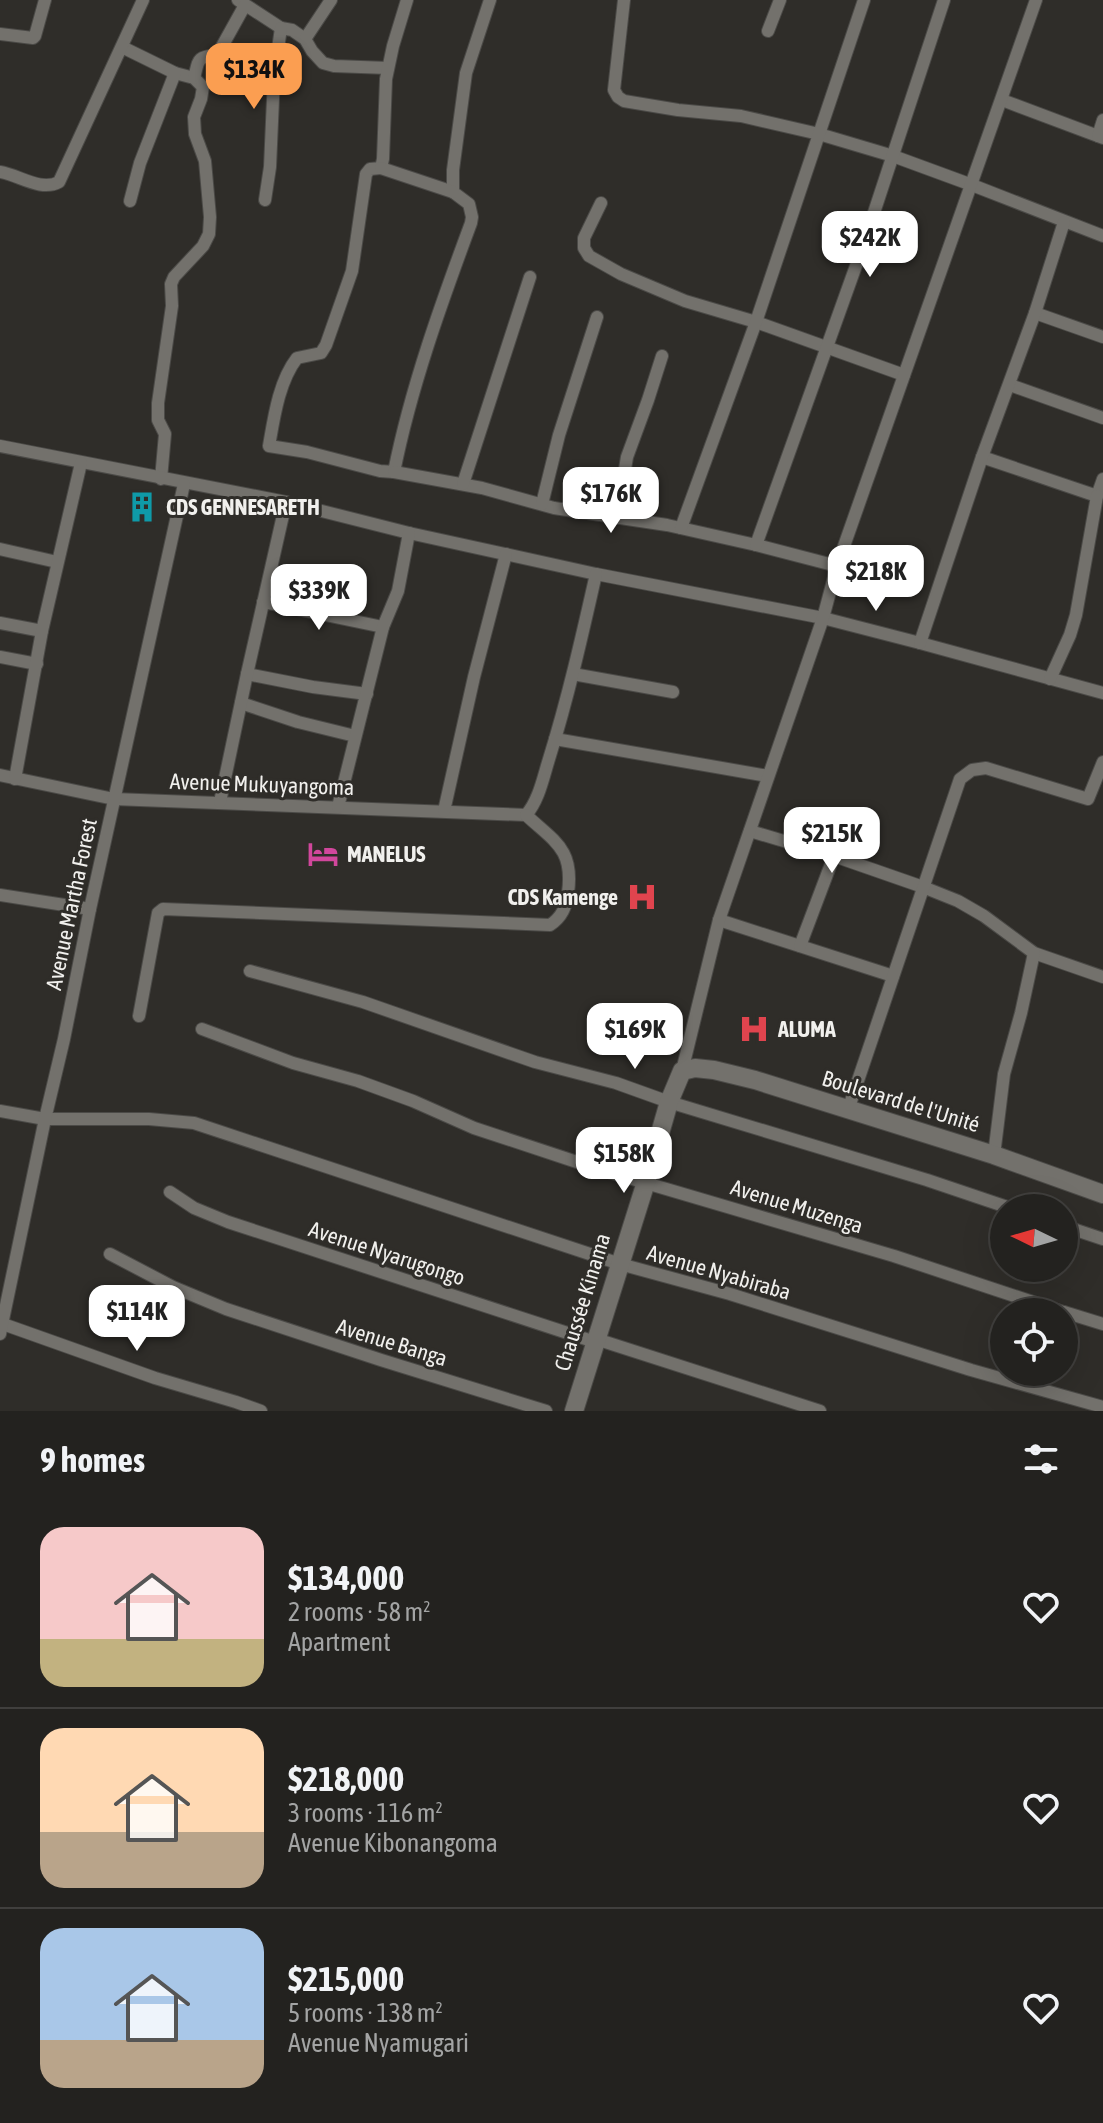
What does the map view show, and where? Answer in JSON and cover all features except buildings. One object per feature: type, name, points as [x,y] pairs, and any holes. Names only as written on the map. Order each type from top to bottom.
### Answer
[{"type":"street","points":[[0,34],[33,38],[45,0]]},
{"type":"street","points":[[0,172],[43,185],[59,182],[143,0]]},
{"type":"street","points":[[305,39],[331,0]]},
{"type":"street","points":[[381,168],[388,68],[407,0]]},
{"type":"street","points":[[453,192],[466,73],[490,0]]},
{"type":"street","points":[[624,0],[614,90],[624,101],[741,116],[819,134],[893,156],[1103,236]]},
{"type":"street","points":[[768,31],[780,0]]},
{"type":"street","points":[[681,528],[756,322],[864,0]]},
{"type":"street","points":[[756,545],[893,156],[944,0]]},
{"type":"street","points":[[682,1071],[719,920],[823,618],[837,566],[1036,0]]},
{"type":"street","points":[[194,78],[201,58],[216,55],[220,50],[241,2],[281,28],[292,30],[305,39],[323,63],[388,68]]},
{"type":"street","points":[[265,200],[270,167],[274,76],[281,28]]},
{"type":"street","points":[[122,47],[175,73],[194,78],[203,87],[194,117],[195,134],[205,161],[209,234],[203,246],[171,284],[172,306],[158,403],[158,420],[165,434],[161,479]]},
{"type":"street","points":[[130,201],[140,163],[175,73]]},
{"type":"street","points":[[1002,100],[1100,137],[1103,120]]},
{"type":"street","points":[[394,472],[414,388],[472,217],[469,204],[453,192],[381,168],[370,169],[366,174],[352,271],[326,345],[321,353],[297,358],[289,368],[269,446],[307,452],[380,471],[463,484],[554,508],[681,528],[837,566]]},
{"type":"street","points":[[601,203],[584,238],[584,248],[589,256],[621,274],[685,301],[756,322],[904,375]]},
{"type":"street","points":[[920,643],[1064,222]]},
{"type":"street","points":[[463,484],[530,277]]},
{"type":"street","points":[[1035,313],[1103,337]]},
{"type":"street","points":[[542,504],[559,435],[597,317]]},
{"type":"street","points":[[617,518],[627,457],[662,356]]},
{"type":"street","points":[[1010,385],[1103,418]]},
{"type":"street","points":[[0,446],[286,502],[596,574],[823,618],[1103,693]]},
{"type":"street","points":[[982,457],[1097,496]]},
{"type":"street","points":[[15,779],[42,631],[81,463]]},
{"type":"street","points":[[1050,679],[1076,615],[1097,496],[1103,479]]},
{"type":"street","name":"Avenue Martha Forest","points":[[1,1329],[184,484]]},
{"type":"street","points":[[220,802],[286,502]]},
{"type":"street","points":[[338,807],[383,627],[398,591],[409,533]]},
{"type":"street","points":[[0,549],[57,562]]},
{"type":"street","points":[[444,811],[506,554]]},
{"type":"street","points":[[139,1016],[158,913],[163,909],[550,925],[559,919],[565,907],[570,873],[567,858],[560,846],[526,815],[538,794],[555,739],[596,574]]},
{"type":"street","points":[[263,602],[383,627]]},
{"type":"street","points":[[0,623],[42,631]]},
{"type":"street","points":[[0,657],[37,664]]},
{"type":"street","points":[[247,674],[367,694]]},
{"type":"street","points":[[573,674],[673,692]]},
{"type":"street","points":[[241,703],[298,722],[355,736]]},
{"type":"street","points":[[555,739],[768,776]]},
{"type":"street","points":[[848,1110],[960,779],[972,770],[986,768],[1088,799],[1103,762]]},
{"type":"street","name":"Avenue Mukuyangoma","points":[[0,775],[114,799],[526,815]]},
{"type":"street","points":[[750,831],[834,856],[958,901],[1034,953],[1103,977]]},
{"type":"street","points":[[800,946],[834,856]]},
{"type":"street","points":[[0,895],[90,909]]},
{"type":"street","points":[[719,920],[893,976]]},
{"type":"street","points":[[994,1155],[1004,1074],[1034,953]]},
{"type":"street","points":[[250,971],[363,1002],[535,1062],[616,1083],[990,1201]]},
{"type":"street","name":"Avenue Muzenga","points":[[202,1029],[293,1063],[358,1081],[474,1128],[595,1168],[894,1256],[1021,1298]]},
{"type":"street","name":"Boulevard de l'Unité","points":[[682,1071],[695,1068],[714,1070],[755,1080],[994,1155],[1103,1194]]},
{"type":"street","name":"Chaussée Kinama","points":[[574,1411],[669,1102],[682,1071]]},
{"type":"street","name":"Avenue Nyabiraba","points":[[0,1111],[45,1119],[149,1119],[194,1123],[620,1264],[730,1294],[971,1370],[1103,1407]]},
{"type":"street","name":"Avenue Nyarugongo","points":[[170,1192],[194,1208],[228,1222],[820,1411]]},
{"type":"street","points":[[1078,1231],[1103,1239]]},
{"type":"street","name":"Avenue Banga","points":[[110,1254],[173,1287],[226,1309],[546,1411]]},
{"type":"street","name":"Avenue Muzenga","points":[[1078,1316],[1103,1324]]},
{"type":"street","points":[[1,1329],[261,1411]]},
{"type":"place","name":"CDS GENNESARETH","points":[[142,507]]},
{"type":"place","name":"MANELUS","points":[[323,854]]},
{"type":"place","name":"CDS Kamenge","points":[[642,897]]},
{"type":"place","name":"ALUMA","points":[[754,1029]]}]
